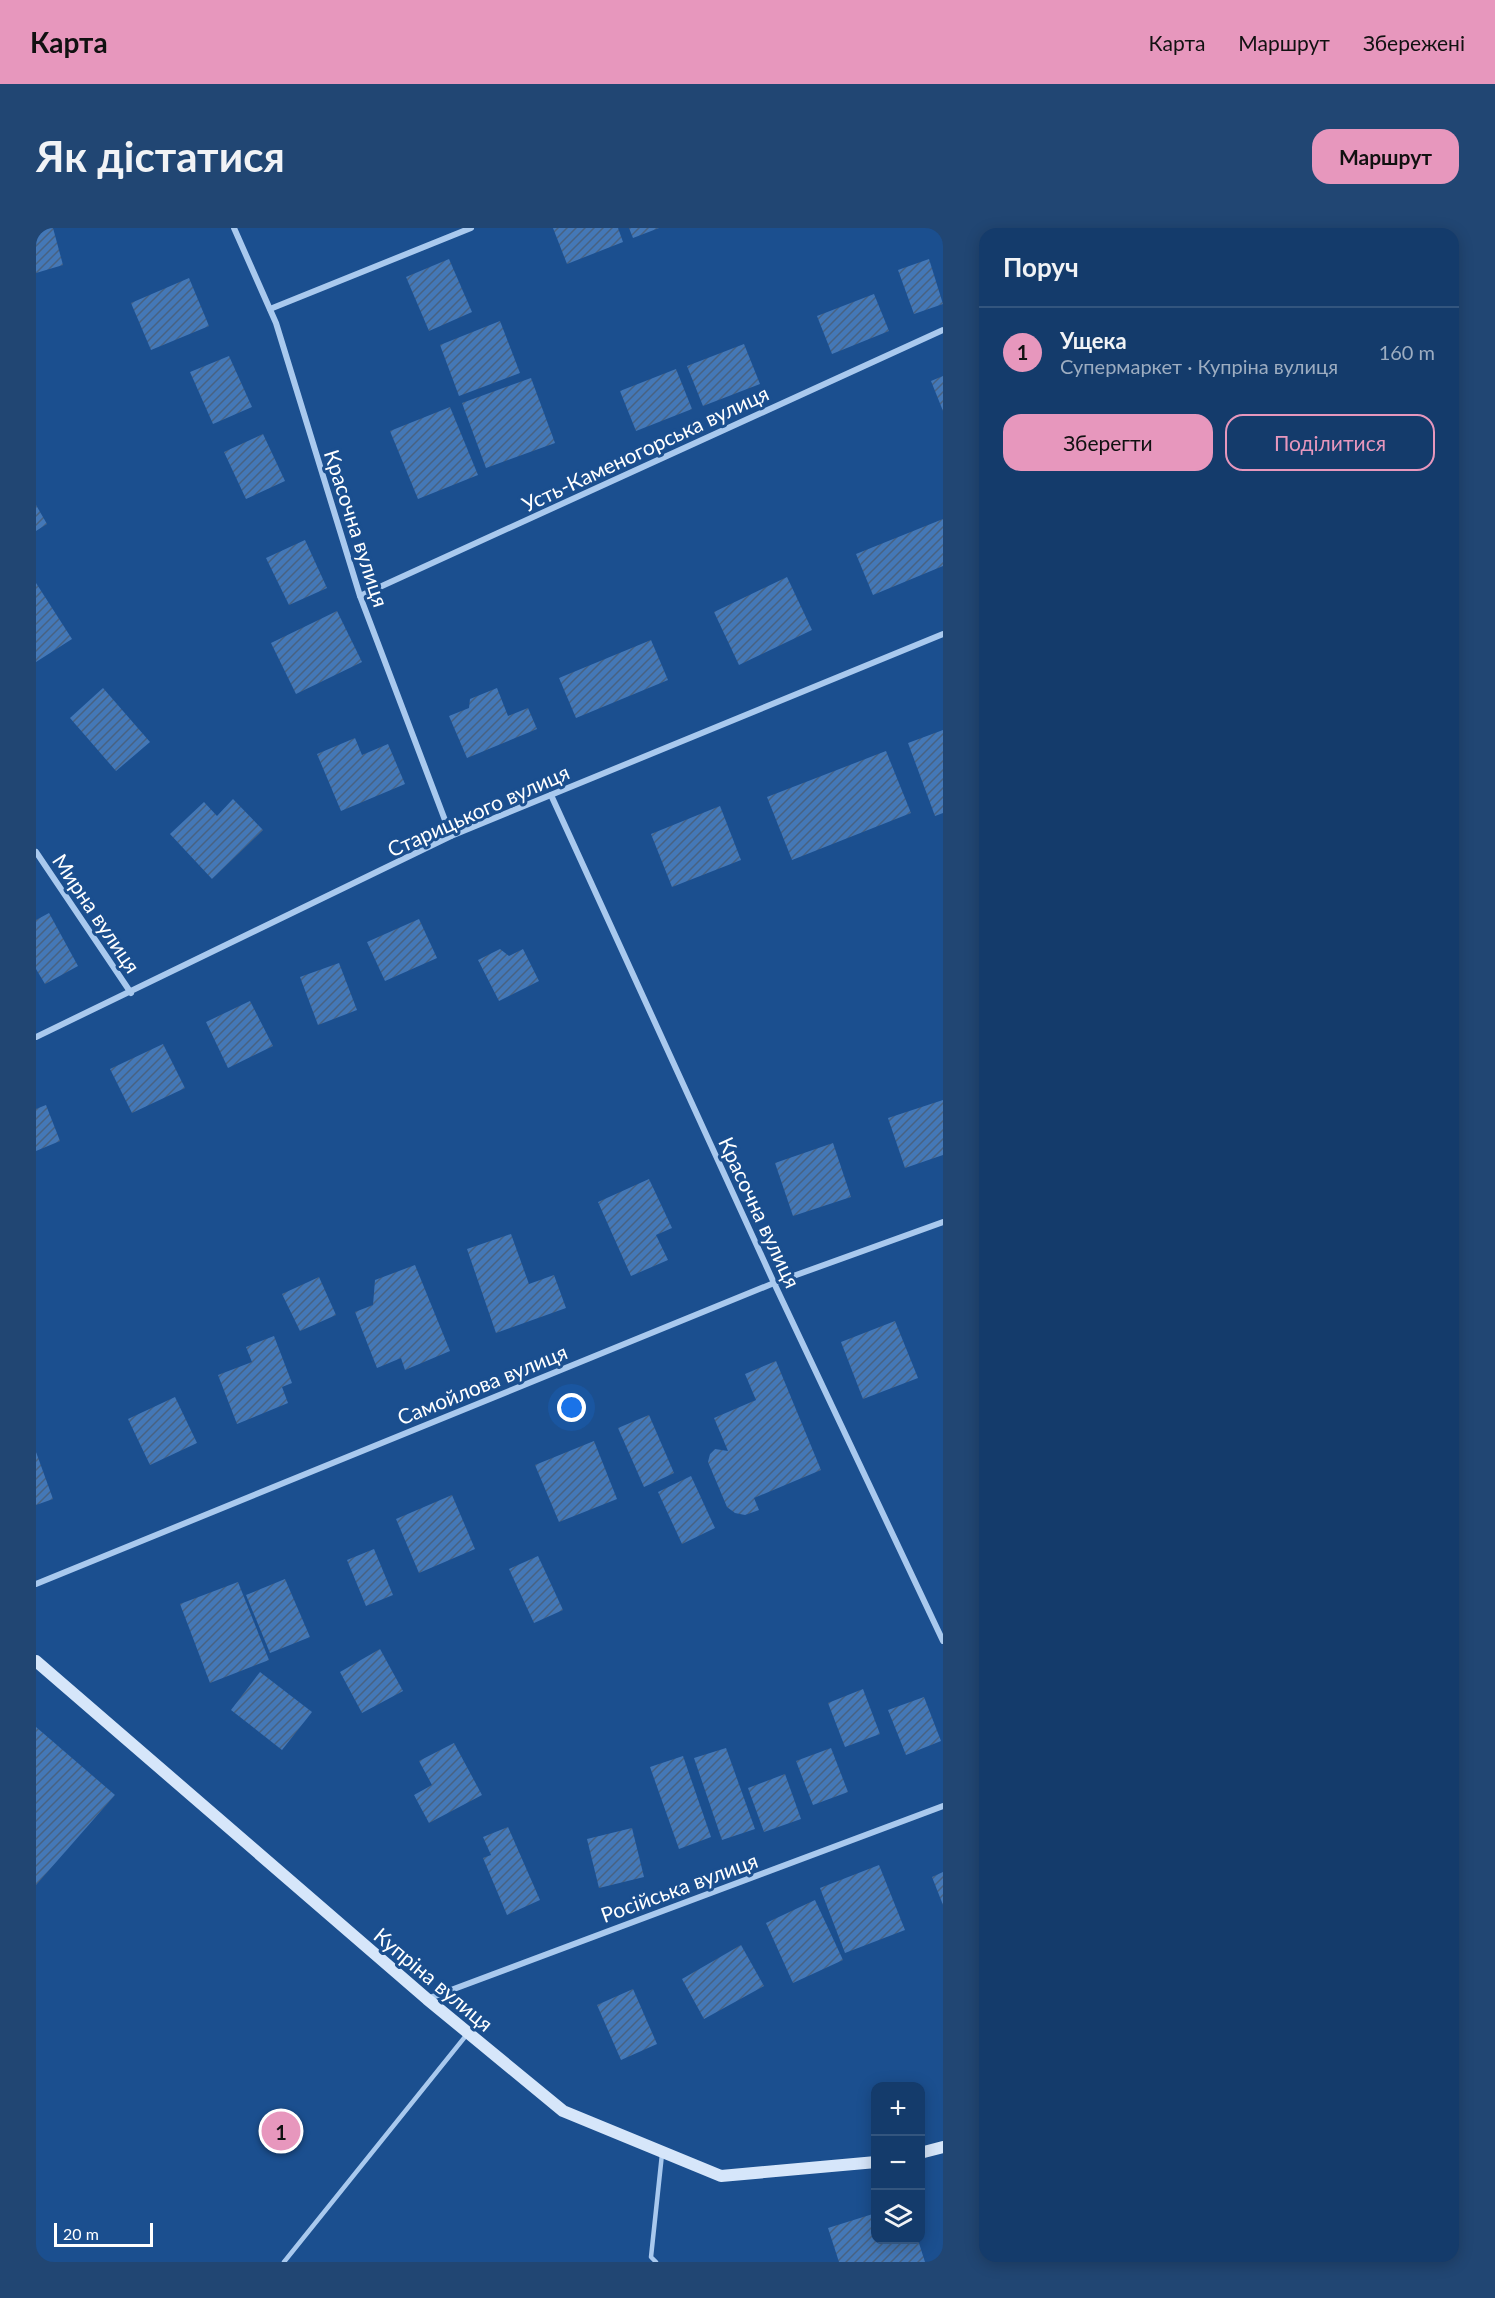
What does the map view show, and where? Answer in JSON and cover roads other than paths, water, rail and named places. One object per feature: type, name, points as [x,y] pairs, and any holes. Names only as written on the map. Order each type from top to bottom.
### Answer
[{"type":"main road","name":"Купріна вулиця","points":[[36,1661],[427,1999],[563,2111],[721,2176],[871,2162]]},
{"type":"main road","points":[[925,2152],[943,2147]]},
{"type":"street","name":"Красочна вулиця","points":[[234,228],[270,309],[360,596],[451,837]]},
{"type":"street","points":[[270,309],[471,228]]},
{"type":"street","name":"Усть-Каменогорська вулиця","points":[[360,596],[943,330]]},
{"type":"street","name":"Старицького вулиця","points":[[36,1037],[451,837],[943,634]]},
{"type":"street","name":"Красочна вулиця","points":[[551,795],[774,1283],[943,1641]]},
{"type":"street","name":"Мирна вулиця","points":[[36,852],[131,993]]},
{"type":"street","name":"Самойлова вулиця","points":[[36,1584],[774,1283],[943,1222]]},
{"type":"street","name":"Російська вулиця","points":[[427,1999],[943,1806]]},
{"type":"lane","points":[[284,2262],[468,2033]]},
{"type":"lane","points":[[656,2262],[651,2257],[662,2151]]},
{"type":"place","name":"Ущека","points":[[281,2131]]}]
